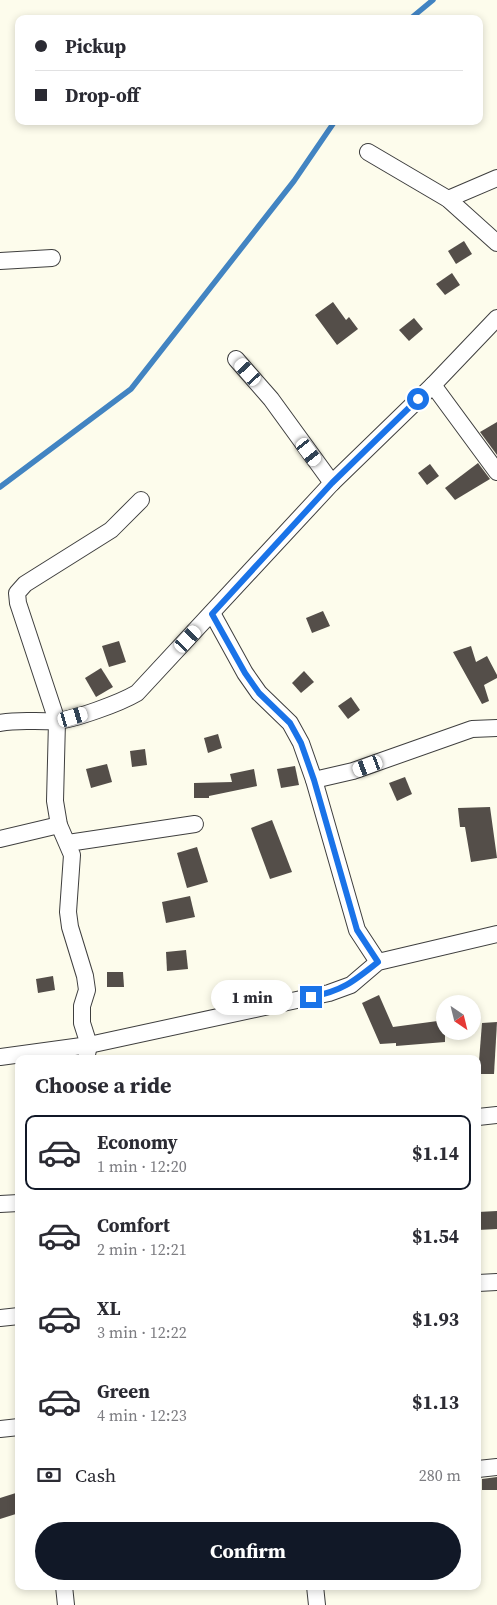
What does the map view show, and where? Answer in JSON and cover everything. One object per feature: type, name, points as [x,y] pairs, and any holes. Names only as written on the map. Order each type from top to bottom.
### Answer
[{"type":"street","points":[[368,152],[448,199],[497,243]]},
{"type":"street","points":[[448,199],[497,178]]},
{"type":"street","points":[[0,261],[52,258]]},
{"type":"street","points":[[0,723],[24,720],[57,721],[120,703],[137,694],[332,483],[433,385],[497,318]]},
{"type":"street","points":[[236,359],[271,399],[332,483]]},
{"type":"street","points":[[433,385],[497,472]]},
{"type":"street","points":[[87,1052],[82,1023],[82,1006],[87,990],[85,976],[70,927],[68,912],[72,855],[59,825],[55,802],[57,721],[18,603],[17,593],[25,584],[111,530],[141,500]]},
{"type":"street","points":[[212,614],[245,673],[259,693],[290,723],[301,743],[314,780],[357,930],[378,962]]},
{"type":"street","points":[[314,780],[353,772],[472,729],[497,728]]},
{"type":"street","points":[[68,843],[195,824]]},
{"type":"street","points":[[0,839],[59,825]]},
{"type":"street","points":[[35,1055],[87,1052],[329,993],[351,985],[378,962],[497,934]]},
{"type":"street","points":[[0,1057],[15,1056]]},
{"type":"street","points":[[481,1117],[497,1115]]},
{"type":"street","points":[[0,1204],[15,1203]]},
{"type":"street","points":[[481,1283],[497,1282]]},
{"type":"street","points":[[0,1318],[15,1316]]},
{"type":"street","points":[[0,1429],[15,1427]]},
{"type":"street","points":[[481,1469],[497,1467]]},
{"type":"street","points":[[64,1590],[66,1605]]},
{"type":"street","points":[[315,1590],[317,1605]]},
{"type":"building","points":[[464,241],[472,254],[456,264],[448,251]]},
{"type":"building","points":[[452,273],[460,285],[445,295],[436,284]]},
{"type":"building","points":[[333,302],[346,320],[349,317],[358,329],[337,345],[315,315]]},
{"type":"building","points":[[414,318],[423,329],[409,341],[399,330]]},
{"type":"building","points":[[497,422],[497,455],[480,432]]},
{"type":"building","points":[[478,463],[490,479],[455,500],[445,488]]},
{"type":"building","points":[[430,464],[439,476],[427,485],[418,473]]},
{"type":"building","points":[[323,611],[330,626],[312,633],[306,618]]},
{"type":"building","points":[[119,641],[126,662],[109,667],[102,646]]},
{"type":"building","points":[[471,646],[476,662],[487,656],[497,675],[497,678],[484,685],[489,701],[482,704],[453,652]]},
{"type":"building","points":[[101,668],[113,687],[96,697],[85,678]]},
{"type":"building","points":[[304,671],[314,682],[301,693],[292,683]]},
{"type":"building","points":[[351,697],[360,710],[348,719],[338,706]]},
{"type":"building","points":[[218,734],[222,748],[208,753],[204,738]]},
{"type":"building","points":[[145,749],[147,765],[132,767],[130,751]]},
{"type":"building","points":[[107,764],[112,782],[91,788],[86,769]]},
{"type":"building","points":[[295,766],[299,785],[281,788],[277,769]]},
{"type":"building","points":[[254,769],[257,786],[209,796],[209,798],[194,798],[194,783],[232,782],[230,774]]},
{"type":"building","points":[[405,777],[412,794],[397,801],[389,783]]},
{"type":"building","points":[[490,807],[497,858],[471,862],[465,827],[460,827],[458,808]]},
{"type":"building","points":[[272,820],[292,872],[270,879],[251,828]]},
{"type":"building","points":[[197,847],[208,882],[187,888],[177,853]]},
{"type":"building","points":[[190,896],[195,917],[166,923],[162,902]]},
{"type":"building","points":[[186,950],[188,969],[167,971],[166,952]]},
{"type":"building","points":[[107,972],[123,972],[124,987],[107,987]]},
{"type":"building","points":[[53,976],[55,990],[38,993],[36,979]]},
{"type":"building","points":[[379,995],[393,1027],[436,1021],[436,1040],[445,1040],[445,1042],[396,1046],[396,1043],[380,1044],[362,1003]]},
{"type":"building","points":[[497,1022],[494,1074],[481,1074],[481,1055],[479,1055],[482,1023]]},
{"type":"building","points":[[497,1211],[497,1229],[481,1230],[481,1212]]},
{"type":"building","points":[[497,1477],[497,1490],[482,1490],[482,1479]]},
{"type":"building","points":[[15,1493],[15,1514],[0,1519],[0,1498]]},
{"type":"waterway","points":[[415,15],[433,0]]},
{"type":"waterway","points":[[0,487],[131,389],[294,181],[332,125]]},
{"type":"route","points":[[311,997],[351,985],[378,962],[365,945],[357,930],[314,780],[301,743],[290,723],[259,693],[245,673],[212,614],[332,483],[418,399]]}]
